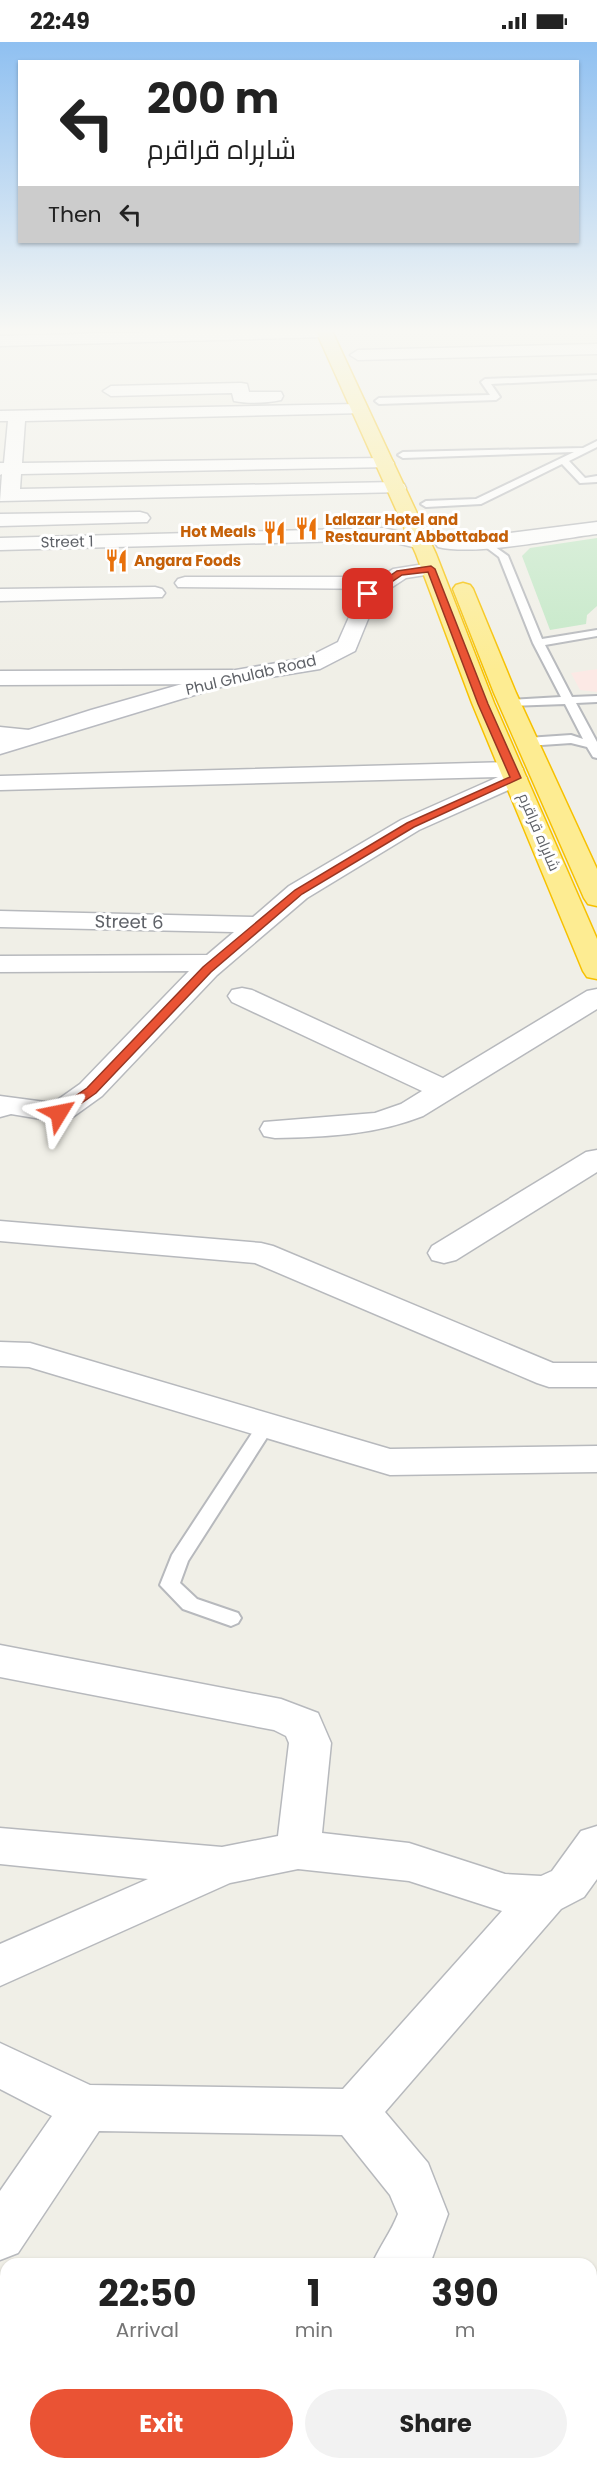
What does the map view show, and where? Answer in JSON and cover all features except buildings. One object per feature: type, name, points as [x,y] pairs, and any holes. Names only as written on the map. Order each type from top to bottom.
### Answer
[{"type":"highway","name":"شاہراہ قراقرم","points":[[384,444],[394,459],[397,488],[445,543],[509,703],[597,898]]},
{"type":"highway","name":"شاہراہ قراقرم","points":[[389,444],[418,510],[421,543],[483,704],[597,971]]},
{"type":"street","points":[[9,444],[5,469],[5,495],[397,488]]},
{"type":"street","points":[[107,467],[111,444]]},
{"type":"street","points":[[5,469],[394,459]]},
{"type":"street","points":[[354,516],[418,510]]},
{"type":"street","points":[[0,520],[156,518]]},
{"type":"street","points":[[445,543],[484,542],[597,528]]},
{"type":"street","name":"Street 1","points":[[0,544],[384,534],[421,543]]},
{"type":"street","name":"Phul Ghulab Road","points":[[0,747],[232,677],[312,663],[347,646],[368,594],[400,573],[431,569]]},
{"type":"street","points":[[185,583],[385,583]]},
{"type":"street","points":[[0,595],[155,593]]},
{"type":"street","points":[[0,678],[232,677]]},
{"type":"street","points":[[0,735],[31,736]]},
{"type":"street","points":[[0,783],[514,773]]},
{"type":"street","points":[[0,1108],[4,1104],[59,1113],[91,1090],[214,963],[298,892],[410,825],[514,773]]},
{"type":"street","name":"Street 6","points":[[0,919],[259,925]]},
{"type":"street","points":[[0,964],[214,963]]},
{"type":"street","points":[[242,996],[445,1090]]},
{"type":"street","points":[[275,1129],[368,1125],[391,1120],[412,1110],[597,997]]},
{"type":"street","points":[[444,1253],[597,1159]]},
{"type":"street","points":[[0,1231],[261,1253],[549,1375],[597,1375]]},
{"type":"street","points":[[0,1354],[30,1355],[390,1462],[597,1459]]},
{"type":"street","points":[[0,1660],[281,1715],[303,1725],[310,1743],[298,1850]]},
{"type":"street","points":[[0,2066],[86,2108],[354,2112],[545,1895],[567,1884],[597,1844]]},
{"type":"street","points":[[0,1846],[84,1856],[222,1866]]},
{"type":"street","points":[[0,1966],[222,1866],[298,1850],[409,1862],[505,1893],[545,1895]]},
{"type":"street","points":[[0,2235],[86,2108]]},
{"type":"street","points":[[354,2112],[410,2180],[423,2214],[411,2247],[403,2258]]},
{"type":"lane","points":[[418,510],[478,502],[597,444]]},
{"type":"lane","points":[[394,459],[586,449]]},
{"type":"lane","points":[[563,460],[583,480],[597,479]]},
{"type":"lane","points":[[503,556],[528,536]]},
{"type":"lane","points":[[484,542],[503,556],[538,644],[596,749]]},
{"type":"lane","points":[[538,644],[597,633]]},
{"type":"lane","points":[[509,703],[597,699]]},
{"type":"lane","points":[[527,742],[571,739],[596,749]]},
{"type":"lane","points":[[231,1618],[190,1604],[170,1585],[179,1560],[266,1425]]},
{"type":"shaded area","points":[[597,669],[597,692],[580,690],[571,673]]},
{"type":"green space","points":[[597,538],[597,606],[587,615],[586,624],[550,630],[522,556],[530,548]]},
{"type":"place","name":"Lalazar Hotel and Restaurant Abbottabad","points":[[307,529]]},
{"type":"place","name":"Hot Meals","points":[[274,532]]},
{"type":"place","name":"Angara Foods","points":[[116,561]]},
{"type":"route","points":[[59,1113],[91,1090],[207,969],[298,892],[410,825],[516,778],[483,704],[431,569],[400,573],[368,594]]}]
